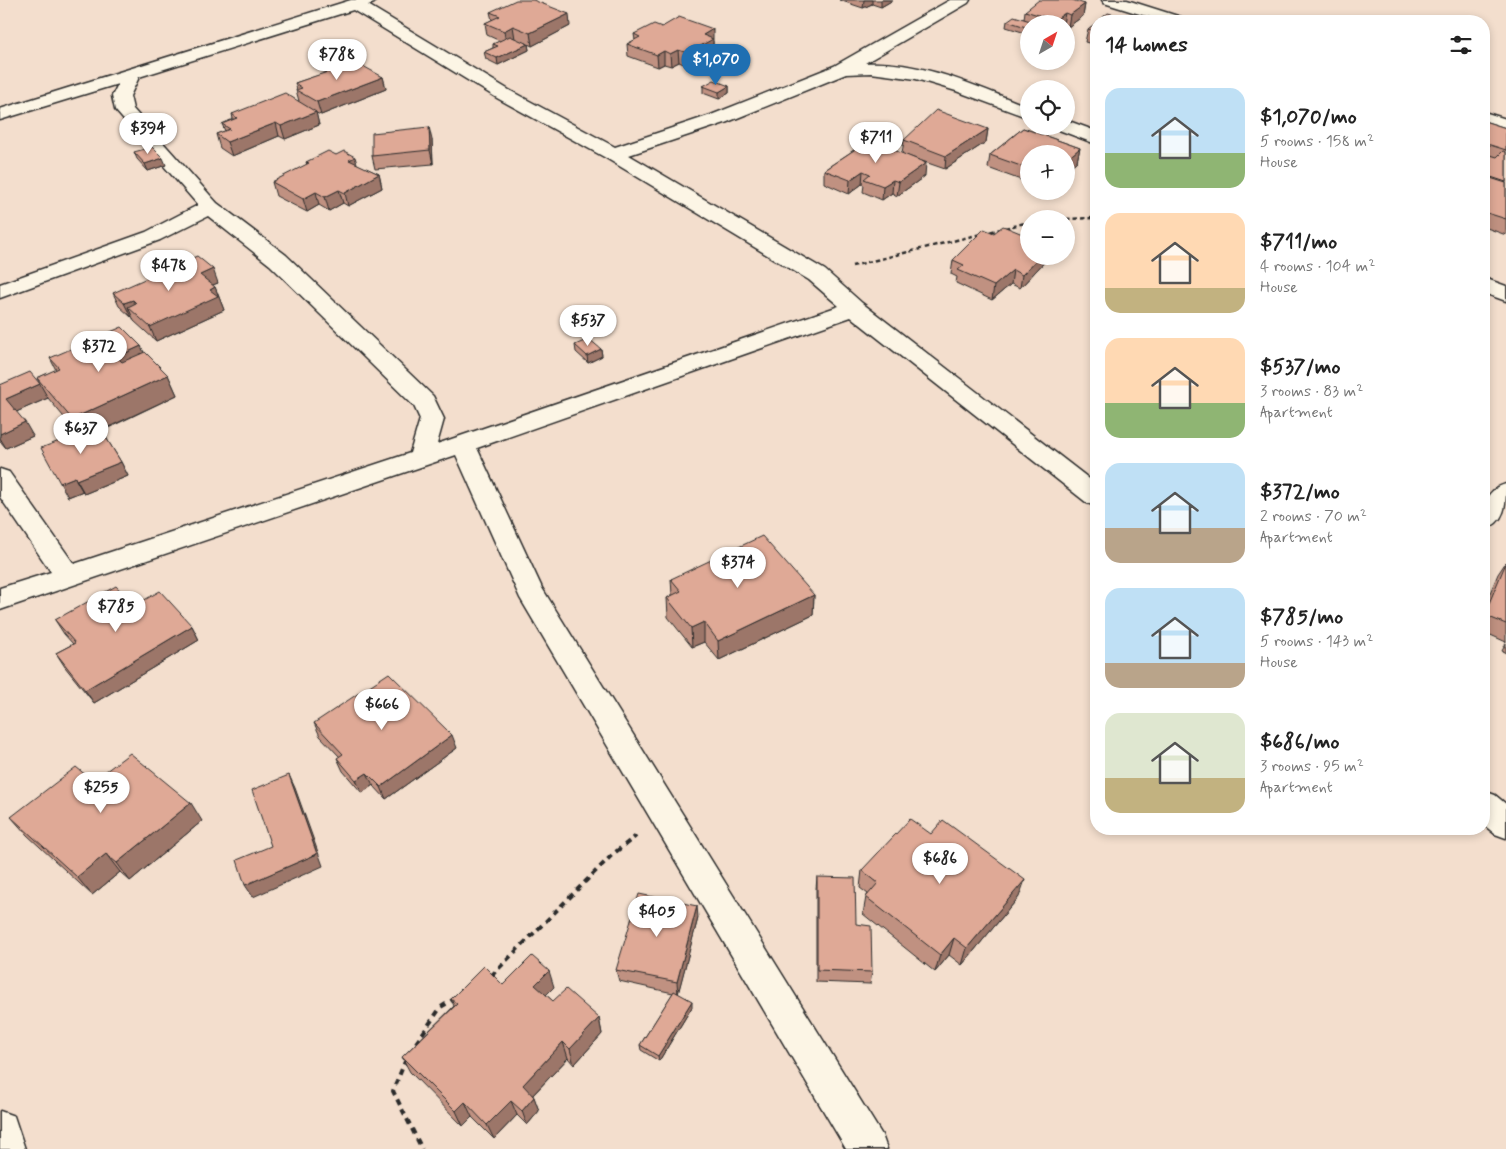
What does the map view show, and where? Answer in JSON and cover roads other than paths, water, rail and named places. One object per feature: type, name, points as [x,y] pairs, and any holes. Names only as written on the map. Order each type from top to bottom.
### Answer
[{"type":"street","points":[[613,154],[718,119],[840,70],[962,0]]},
{"type":"street","points":[[1110,0],[1159,15]]},
{"type":"street","points":[[0,114],[361,2],[503,94],[613,154],[817,275],[854,308],[1090,492]]},
{"type":"street","points":[[893,41],[897,68]]},
{"type":"street","points":[[840,70],[864,67],[897,68],[952,84],[1020,110]]},
{"type":"street","points":[[132,74],[121,96],[124,110],[210,207],[278,260],[424,402],[432,419],[421,457]]},
{"type":"street","points":[[1490,120],[1506,125]]},
{"type":"street","points":[[1075,130],[1090,136]]},
{"type":"street","points":[[0,292],[153,236],[210,207]]},
{"type":"street","points":[[1490,287],[1506,294]]},
{"type":"street","points":[[0,599],[463,444],[854,308]]},
{"type":"street","points":[[463,444],[530,591],[868,1149]]},
{"type":"street","points":[[0,478],[69,577]]},
{"type":"street","points":[[1490,513],[1506,493]]},
{"type":"street","points":[[1490,810],[1506,824]]},
{"type":"street","points":[[0,1130],[6,1149]]}]
